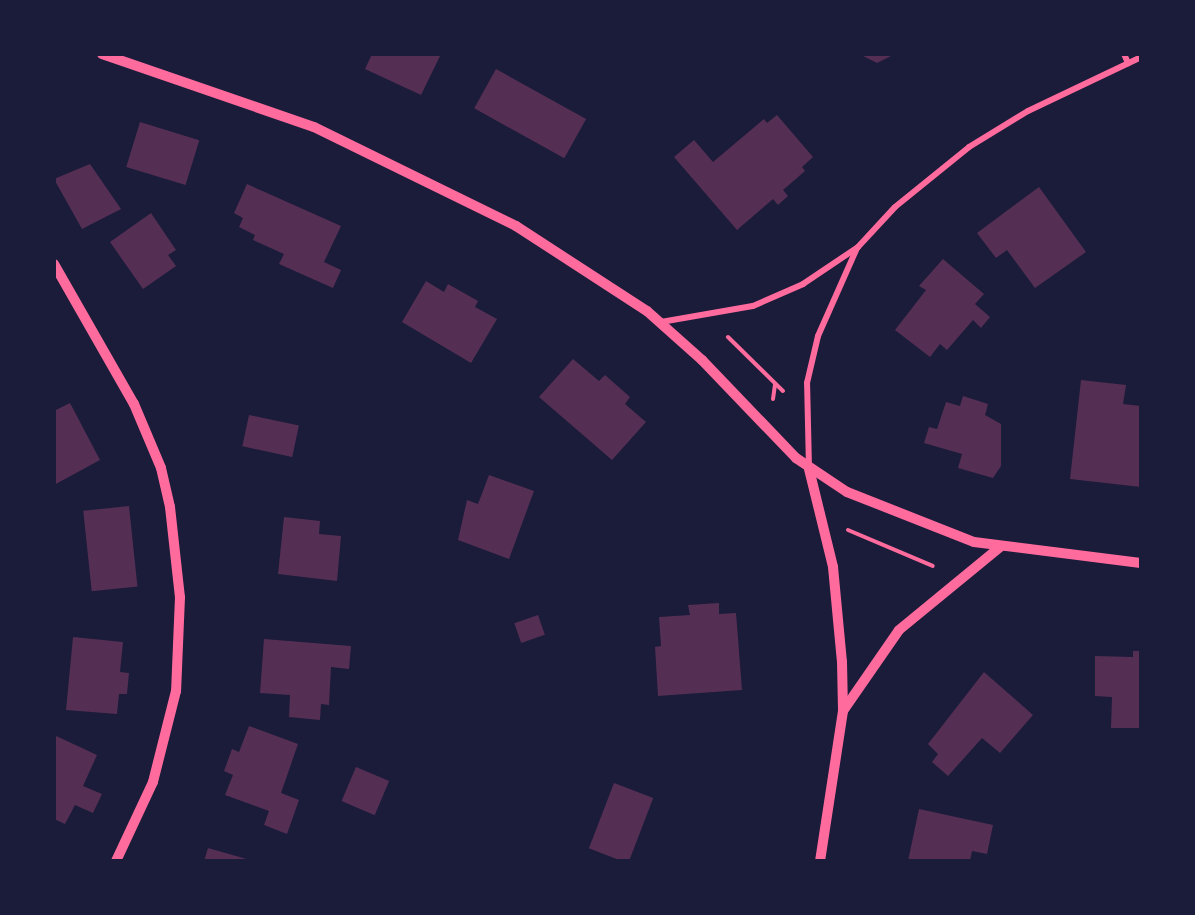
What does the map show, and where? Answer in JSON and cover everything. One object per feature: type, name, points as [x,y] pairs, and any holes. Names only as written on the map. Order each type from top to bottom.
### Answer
[{"type":"street","points":[[102,54],[250,102],[436,184],[562,253],[661,322],[809,469],[847,492],[951,535],[1000,547],[1141,563]]},
{"type":"street","points":[[1124,54],[1128,63]]},
{"type":"street","points":[[661,322],[769,301],[858,247],[895,207],[969,147],[1028,111],[1141,57]]},
{"type":"street","points":[[820,861],[843,711],[840,614],[827,537],[809,469],[807,383],[818,336],[858,247]]},
{"type":"street","points":[[54,264],[134,404],[161,468],[170,507],[180,597],[176,691],[153,782],[116,861]]},
{"type":"street","points":[[843,711],[899,630],[1000,547]]},
{"type":"path","points":[[728,337],[783,391]]},
{"type":"path","points":[[774,399],[776,383]]},
{"type":"path","points":[[845,528],[933,566]]},
{"type":"building","points":[[372,54],[441,54],[421,95],[365,69]]},
{"type":"building","points":[[859,54],[924,54],[893,55],[877,63]]},
{"type":"building","points":[[496,69],[586,119],[564,158],[474,108]]},
{"type":"building","points":[[777,115],[813,157],[802,167],[805,171],[783,190],[788,196],[778,205],[773,199],[737,230],[674,157],[694,140],[713,162],[764,119],[767,123]]},
{"type":"building","points":[[140,122],[199,140],[186,185],[126,167]]},
{"type":"building","points":[[90,164],[121,209],[82,229],[54,179]]},
{"type":"building","points":[[247,184],[341,226],[324,262],[341,270],[333,288],[279,264],[284,254],[253,240],[255,235],[239,227],[243,218],[234,213]]},
{"type":"building","points":[[1039,187],[1086,252],[1035,288],[1007,250],[996,258],[977,233]]},
{"type":"building","points":[[151,213],[176,250],[168,255],[176,266],[143,289],[110,242]]},
{"type":"building","points":[[943,259],[984,294],[975,304],[990,317],[981,328],[973,320],[947,350],[940,344],[930,357],[895,330],[926,290],[919,286]]},
{"type":"building","points":[[426,281],[444,292],[448,284],[478,301],[475,307],[497,319],[471,363],[402,322]]},
{"type":"building","points":[[573,359],[599,381],[605,375],[630,397],[625,404],[646,422],[612,460],[539,397]]},
{"type":"building","points":[[1081,380],[1126,385],[1123,404],[1141,406],[1141,487],[1070,479]]},
{"type":"building","points":[[963,396],[988,404],[985,415],[1001,424],[1001,466],[993,478],[958,468],[962,454],[924,443],[929,427],[937,429],[946,402],[960,406]]},
{"type":"building","points":[[70,403],[100,460],[54,485],[54,411]]},
{"type":"building","points":[[249,415],[299,426],[292,457],[242,446]]},
{"type":"building","points":[[489,475],[534,491],[509,559],[458,540],[467,500],[478,504]]},
{"type":"building","points":[[129,506],[137,587],[92,591],[83,511]]},
{"type":"building","points":[[284,517],[320,521],[319,534],[341,536],[337,581],[278,574]]},
{"type":"building","points":[[719,603],[719,614],[736,613],[742,690],[658,696],[655,647],[661,646],[659,617],[690,615],[688,605]]},
{"type":"building","points":[[538,615],[545,635],[521,643],[514,623]]},
{"type":"building","points":[[73,637],[123,642],[120,672],[129,673],[127,694],[119,694],[117,714],[66,710]]},
{"type":"building","points":[[264,639],[351,646],[349,669],[331,667],[329,705],[321,704],[320,720],[289,717],[290,695],[260,693]]},
{"type":"building","points":[[1133,651],[1141,651],[1141,728],[1111,728],[1112,697],[1095,696],[1095,656],[1133,657]]},
{"type":"building","points":[[984,672],[1033,715],[1000,753],[982,738],[948,776],[932,762],[938,754],[928,744]]},
{"type":"building","points":[[249,726],[298,744],[281,793],[299,800],[287,834],[264,825],[269,811],[225,795],[233,775],[224,771],[232,749],[239,752]]},
{"type":"building","points":[[54,735],[97,755],[83,786],[102,794],[93,813],[75,805],[65,824],[54,819]]},
{"type":"building","points":[[356,767],[389,781],[375,815],[342,801]]},
{"type":"building","points":[[614,783],[653,798],[629,861],[622,861],[589,848]]},
{"type":"building","points":[[919,809],[993,825],[987,854],[972,851],[970,861],[908,861]]},
{"type":"building","points":[[208,848],[250,860],[250,861],[204,861]]}]
